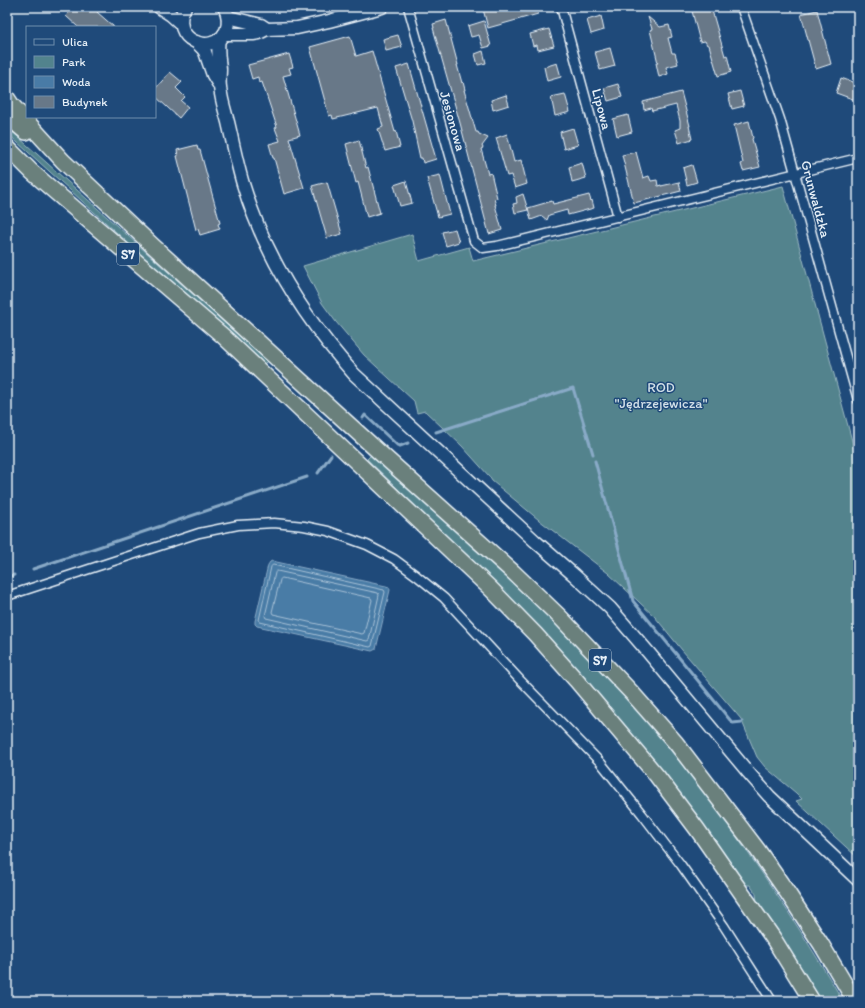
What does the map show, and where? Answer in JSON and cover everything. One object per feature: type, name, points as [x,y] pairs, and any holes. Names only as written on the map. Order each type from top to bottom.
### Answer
[{"type":"highway","points":[[7,98],[63,161]]},
{"type":"highway","name":"S7","points":[[7,116],[63,161],[389,462],[481,543],[560,617],[676,743],[719,798],[787,892],[821,944],[855,1001]]},
{"type":"highway","name":"S7","points":[[7,147],[32,172],[223,336],[491,589],[535,634],[657,776],[697,829],[773,938],[812,1001]]},
{"type":"highway","points":[[7,155],[32,172]]},
{"type":"street","points":[[159,7],[181,24]]},
{"type":"street","points":[[185,7],[181,18],[183,30],[190,39],[202,44],[214,42],[221,36],[228,23],[226,12]]},
{"type":"street","points":[[221,36],[259,33],[267,29],[297,28],[382,7]]},
{"type":"street","name":"Jesionowa","points":[[408,7],[474,241],[483,248],[497,246],[618,217]]},
{"type":"street","name":"Lipowa","points":[[562,7],[618,217]]},
{"type":"street","name":"Grunwaldzka","points":[[741,7],[779,115],[858,400]]},
{"type":"street","points":[[226,12],[261,25],[267,29]]},
{"type":"street","points":[[221,36],[218,49],[220,86],[243,185],[262,235],[274,260],[287,284],[328,345],[354,374],[529,536],[610,608],[769,796],[858,880]]},
{"type":"street","points":[[196,42],[205,52],[213,75],[220,86]]},
{"type":"street","points":[[618,217],[858,158]]},
{"type":"street","points":[[7,596],[199,533],[238,525],[274,523],[304,526],[328,531],[367,545],[394,559],[444,598],[520,680],[601,763],[681,865],[724,926],[772,1001]]},
{"type":"green space","points":[[7,127],[267,361],[264,364],[183,293],[7,133]]},
{"type":"green space","name":"ROD \"Jędrzejewicza\"","points":[[783,186],[858,463],[858,858],[796,801],[802,799],[796,793],[765,767],[757,757],[741,719],[655,617],[608,573],[539,520],[492,481],[462,446],[425,411],[417,413],[414,401],[364,355],[336,322],[322,303],[303,266],[412,234],[419,261],[469,247],[473,261]]},
{"type":"green space","points":[[371,455],[472,544],[525,594],[578,646],[630,703],[697,784],[759,868],[816,956],[843,1001],[820,1001],[757,902],[756,894],[750,885],[746,885],[699,820],[509,597],[367,459]]},
{"type":"water","points":[[272,561],[389,587],[390,590],[376,649],[372,651],[257,626],[255,621],[268,565]]},
{"type":"building","points":[[74,7],[102,7],[97,12],[113,26],[77,26],[66,16]]},
{"type":"building","points":[[489,7],[536,7],[538,14],[488,28],[483,9]]},
{"type":"building","points":[[695,7],[711,7],[731,72],[718,76],[709,45],[707,45],[705,41],[700,42],[692,11],[695,10]]},
{"type":"building","points":[[817,10],[831,64],[816,69],[801,14]]},
{"type":"building","points":[[601,16],[604,30],[591,34],[587,20]]},
{"type":"building","points":[[648,17],[660,27],[669,25],[672,37],[668,38],[672,53],[675,53],[678,64],[666,67],[668,74],[659,77],[656,63],[658,63],[650,30],[652,29]]},
{"type":"building","points":[[446,20],[476,132],[488,138],[481,149],[488,174],[491,173],[497,198],[494,199],[495,205],[502,230],[489,234],[433,28],[433,24]]},
{"type":"building","points":[[484,21],[491,46],[483,48],[479,35],[471,37],[468,26]]},
{"type":"building","points":[[549,29],[554,46],[538,50],[537,45],[533,46],[530,34]]},
{"type":"building","points":[[398,35],[402,47],[386,51],[383,39]]},
{"type":"building","points":[[350,36],[356,56],[372,51],[400,147],[385,151],[378,129],[383,127],[378,108],[333,119],[332,115],[329,116],[310,47]]},
{"type":"building","points":[[610,48],[615,66],[600,70],[595,52]]},
{"type":"building","points":[[483,51],[486,63],[478,65],[475,54]]},
{"type":"building","points":[[289,54],[293,67],[289,68],[291,74],[283,76],[300,135],[289,138],[304,188],[284,194],[269,144],[280,141],[275,128],[277,127],[262,82],[259,83],[258,77],[252,79],[248,65]]},
{"type":"building","points":[[557,63],[561,77],[547,81],[544,67]]},
{"type":"building","points":[[409,64],[436,159],[423,163],[422,158],[420,158],[412,121],[396,68]]},
{"type":"building","points":[[170,72],[182,82],[176,88],[185,97],[181,101],[188,107],[179,118],[156,97],[156,88]]},
{"type":"building","points":[[841,78],[858,84],[858,101],[836,93]]},
{"type":"building","points":[[618,84],[622,97],[608,101],[604,88]]},
{"type":"building","points":[[740,91],[744,106],[732,109],[728,94]]},
{"type":"building","points":[[681,92],[692,139],[679,143],[675,130],[680,128],[676,105],[652,111],[651,108],[644,110],[643,102]]},
{"type":"building","points":[[565,94],[570,112],[555,116],[551,97]]},
{"type":"building","points":[[506,95],[509,105],[493,110],[491,100]]},
{"type":"building","points":[[628,115],[632,132],[617,136],[613,119]]},
{"type":"building","points":[[749,121],[752,139],[760,167],[743,171],[741,164],[743,163],[734,125]]},
{"type":"building","points":[[573,128],[578,145],[564,149],[560,132]]},
{"type":"building","points":[[507,134],[514,162],[521,160],[527,184],[515,188],[511,175],[507,176],[496,138]]},
{"type":"building","points":[[359,140],[380,213],[367,217],[346,144]]},
{"type":"building","points":[[197,145],[198,150],[200,150],[220,223],[218,224],[220,229],[200,235],[198,229],[196,230],[177,156],[177,150]]},
{"type":"building","points":[[636,152],[643,178],[649,176],[651,181],[657,180],[658,186],[679,182],[681,191],[634,203],[622,155]]},
{"type":"building","points":[[582,163],[586,178],[572,182],[569,167]]},
{"type":"building","points":[[692,165],[697,182],[687,185],[683,168]]},
{"type":"building","points":[[440,175],[450,214],[438,217],[427,178]]},
{"type":"building","points":[[406,181],[412,203],[400,206],[394,185]]},
{"type":"building","points":[[327,182],[342,234],[327,238],[312,186]]},
{"type":"building","points":[[523,194],[528,210],[515,213],[513,204],[517,203],[516,197]]},
{"type":"building","points":[[589,195],[594,208],[568,215],[567,210],[549,215],[547,220],[542,216],[531,220],[528,208],[552,201],[553,204]]},
{"type":"building","points":[[455,229],[459,242],[446,246],[442,232]]},
{"type":"waterway","points":[[436,432],[573,388],[593,454]]},
{"type":"waterway","points":[[363,418],[365,415],[397,445],[400,446],[408,443]]},
{"type":"waterway","points":[[318,473],[331,455]]},
{"type":"waterway","points":[[595,461],[633,601],[730,720],[733,723],[742,722]]},
{"type":"waterway","points":[[33,569],[307,477]]},
{"type":"waterway","points":[[7,577],[14,575]]}]
